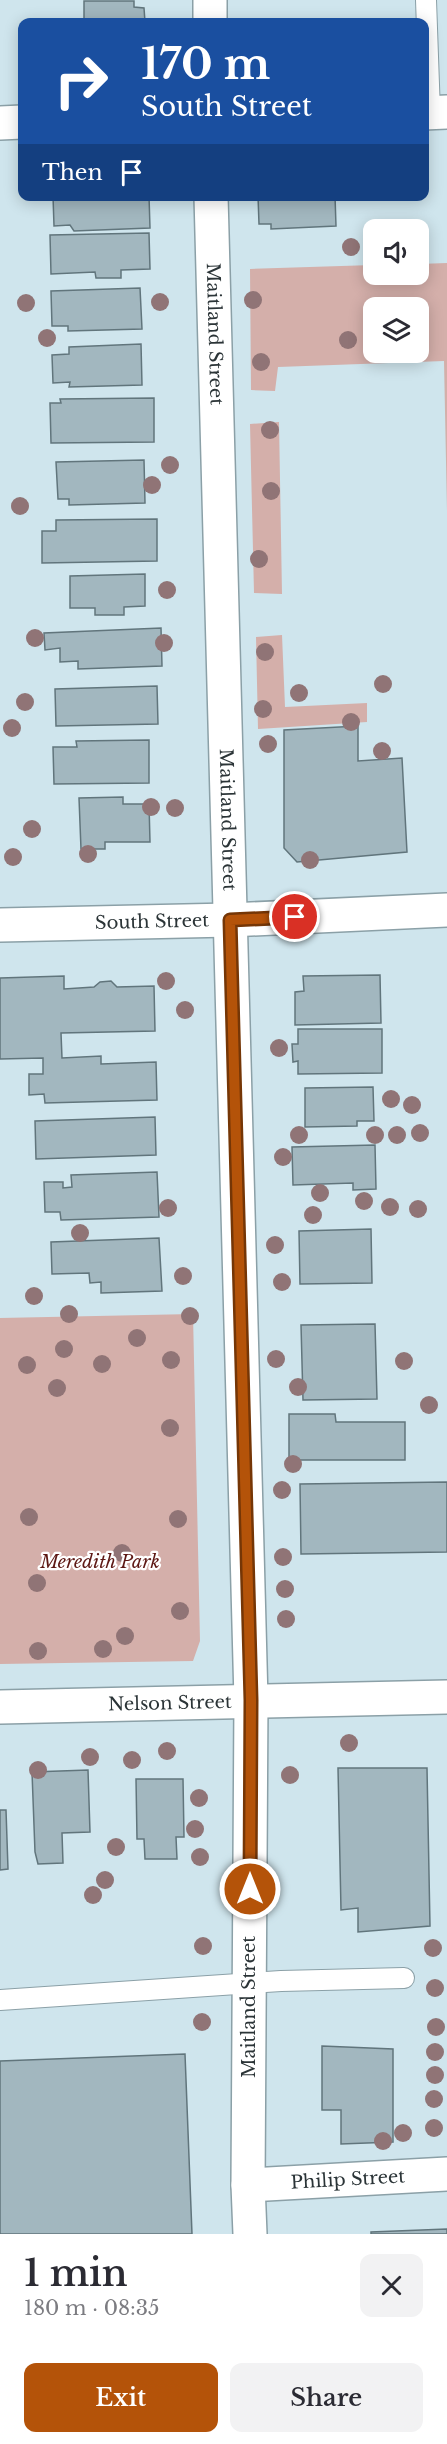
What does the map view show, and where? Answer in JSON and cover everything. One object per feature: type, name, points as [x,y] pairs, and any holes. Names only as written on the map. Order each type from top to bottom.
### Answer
[{"type":"street","points":[[210,0],[210,18]]},
{"type":"street","points":[[0,123],[18,122]]},
{"type":"street","name":"Maitland Street","points":[[211,201],[251,1700],[248,2186],[250,2234]]},
{"type":"street","name":"South Street","points":[[0,925],[230,920],[447,910]]},
{"type":"street","name":"Nelson Street","points":[[0,1707],[447,1697]]},
{"type":"street","name":"Philip Street","points":[[248,2186],[447,2174]]},
{"type":"lane","points":[[426,0],[427,18]]},
{"type":"lane","points":[[429,42],[434,112]]},
{"type":"lane","points":[[0,2000],[249,1983],[404,1978]]},
{"type":"green space","points":[[447,263],[447,511],[444,361],[429,362],[429,297],[363,297],[363,363],[389,363],[278,367],[275,391],[251,390],[250,269],[363,265],[363,285],[429,285],[429,264]]},
{"type":"green space","points":[[279,422],[282,594],[254,593],[250,424]]},
{"type":"green space","points":[[282,635],[285,707],[367,703],[367,722],[258,729],[256,637]]},
{"type":"green space","name":"Meredith Park","points":[[193,1314],[200,1641],[193,1661],[0,1664],[0,1318]]},
{"type":"building","points":[[84,1],[134,1],[134,7],[144,8],[145,18],[84,18]]},
{"type":"building","points":[[53,201],[149,201],[150,228],[74,231],[70,225],[54,226]]},
{"type":"building","points":[[258,201],[335,201],[336,226],[271,229],[271,224],[259,224]]},
{"type":"building","points":[[149,233],[150,269],[121,270],[121,278],[96,278],[95,272],[51,274],[50,235]]},
{"type":"building","points":[[140,288],[142,329],[68,331],[68,326],[52,326],[51,291]]},
{"type":"building","points":[[141,344],[142,385],[69,387],[70,382],[53,383],[52,355],[69,354],[69,347]]},
{"type":"building","points":[[154,398],[154,442],[51,443],[50,403],[61,403],[60,399]]},
{"type":"building","points":[[144,460],[145,503],[69,505],[69,499],[58,499],[56,462]]},
{"type":"building","points":[[157,519],[157,561],[42,563],[42,531],[56,531],[56,520]]},
{"type":"building","points":[[145,574],[145,606],[124,607],[124,615],[95,615],[95,608],[70,608],[70,576]]},
{"type":"building","points":[[161,628],[162,666],[78,669],[78,661],[60,662],[60,648],[45,650],[44,633]]},
{"type":"building","points":[[157,686],[158,724],[56,726],[55,689]]},
{"type":"building","points":[[358,726],[358,761],[402,758],[407,852],[297,862],[284,848],[284,730]]},
{"type":"building","points":[[149,740],[149,783],[54,784],[53,747],[77,747],[76,741]]},
{"type":"building","points":[[123,797],[123,804],[149,804],[150,842],[105,842],[105,849],[81,849],[79,798]]},
{"type":"building","points":[[380,975],[381,1023],[295,1025],[295,992],[304,991],[303,976]]},
{"type":"building","points":[[64,976],[64,989],[94,987],[100,982],[111,981],[117,987],[154,986],[155,1031],[61,1033],[62,1058],[101,1056],[101,1064],[156,1062],[157,1100],[45,1103],[44,1094],[29,1095],[29,1074],[43,1074],[43,1058],[0,1059],[0,978]]},
{"type":"building","points":[[298,1029],[382,1029],[382,1073],[298,1074],[298,1061],[293,1062],[292,1044],[298,1044]]},
{"type":"building","points":[[373,1087],[374,1121],[357,1121],[357,1126],[305,1127],[305,1088]]},
{"type":"building","points":[[155,1117],[156,1155],[36,1159],[35,1121]]},
{"type":"building","points":[[375,1145],[376,1189],[353,1190],[353,1183],[293,1185],[292,1147]]},
{"type":"building","points":[[157,1172],[159,1217],[61,1220],[60,1212],[45,1212],[44,1182],[63,1182],[63,1188],[72,1187],[71,1175]]},
{"type":"building","points":[[371,1229],[372,1283],[300,1284],[299,1231]]},
{"type":"building","points":[[159,1238],[162,1291],[101,1293],[101,1282],[90,1283],[89,1273],[52,1274],[51,1242]]},
{"type":"building","points":[[375,1324],[377,1399],[303,1400],[301,1325]]},
{"type":"building","points":[[289,1414],[335,1414],[336,1422],[405,1422],[405,1460],[289,1460]]},
{"type":"building","points":[[447,1482],[447,1552],[301,1554],[300,1484]]},
{"type":"building","points":[[338,1768],[427,1768],[430,1926],[358,1932],[358,1908],[341,1910]]},
{"type":"building","points":[[88,1770],[90,1832],[62,1833],[63,1863],[38,1864],[35,1852],[32,1772]]},
{"type":"building","points":[[136,1779],[183,1779],[184,1837],[176,1837],[177,1859],[145,1859],[144,1839],[137,1839]]},
{"type":"building","points":[[0,1810],[6,1810],[8,1869],[0,1870]]},
{"type":"building","points":[[322,2046],[393,2049],[393,2142],[341,2144],[341,2110],[322,2110]]},
{"type":"building","points":[[185,2054],[192,2234],[0,2234],[0,2061]]},
{"type":"building","points":[[447,2229],[447,2234],[371,2234],[371,2232]]},
{"type":"route","points":[[250,1889],[251,1700],[230,920],[295,917]]}]
